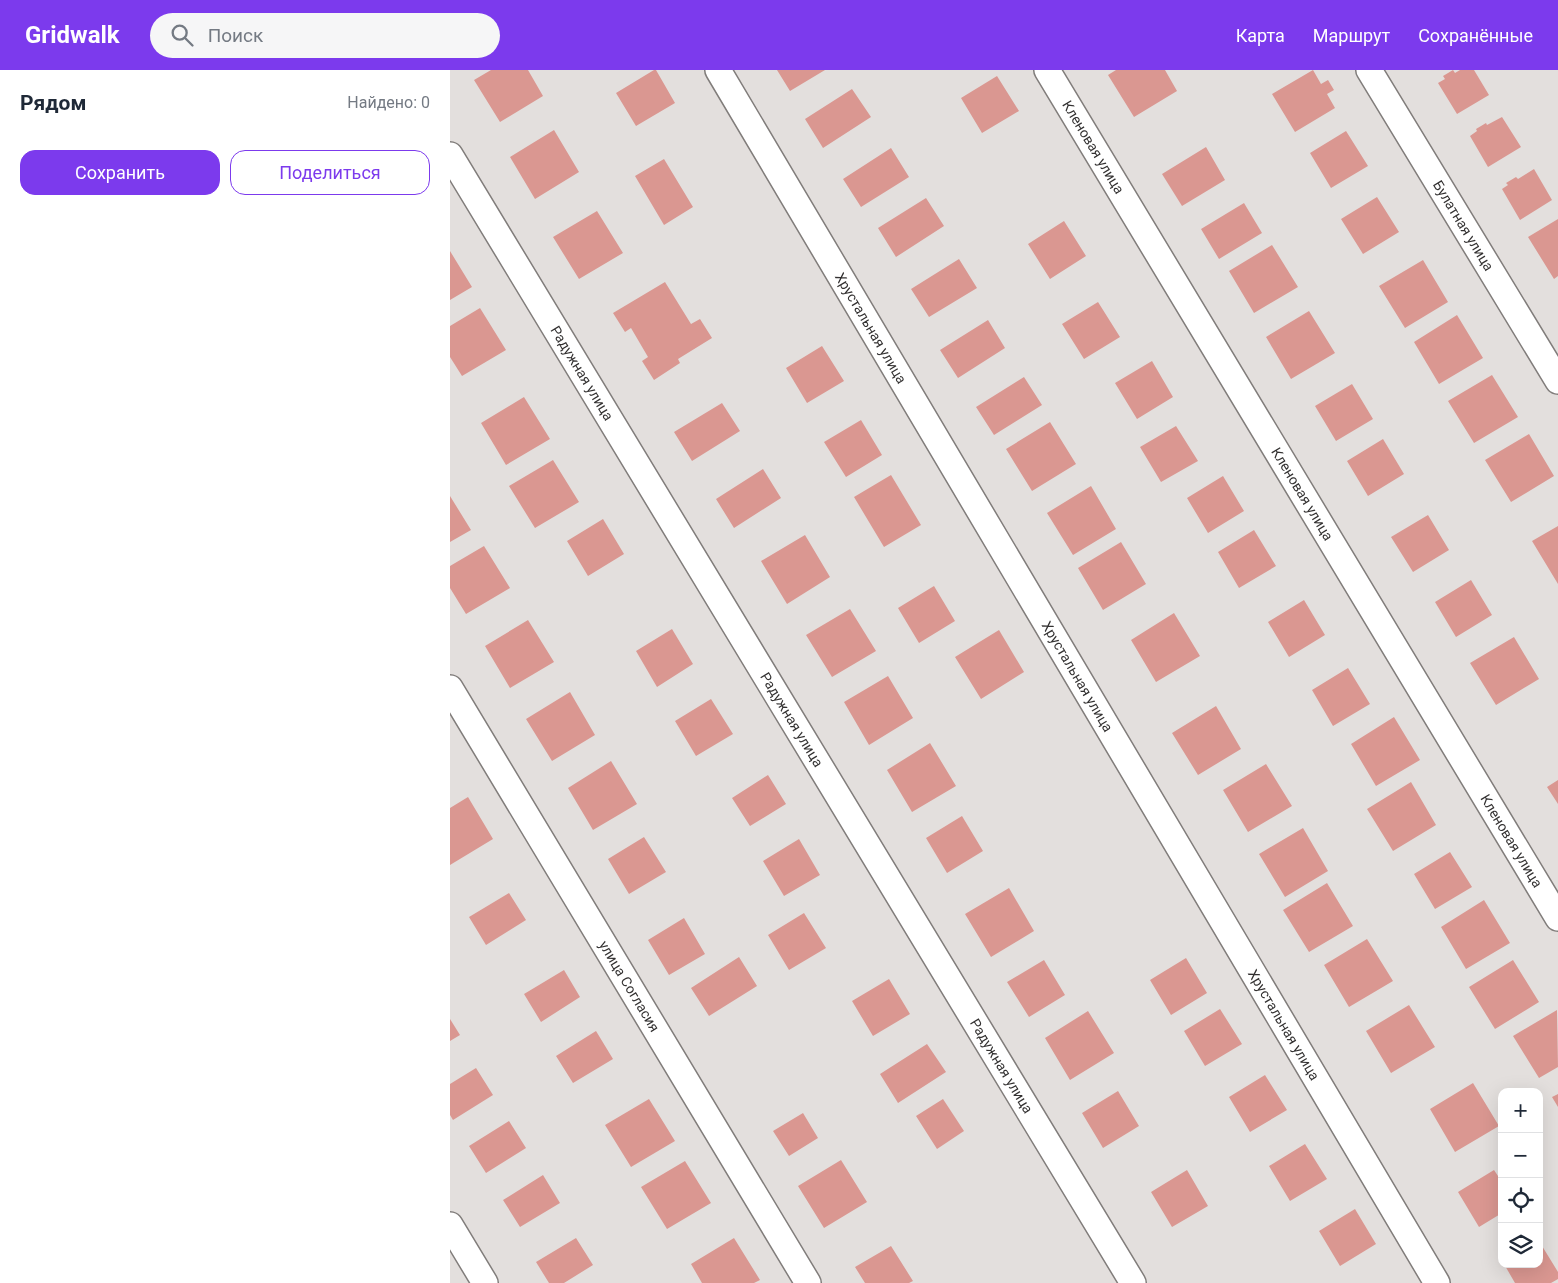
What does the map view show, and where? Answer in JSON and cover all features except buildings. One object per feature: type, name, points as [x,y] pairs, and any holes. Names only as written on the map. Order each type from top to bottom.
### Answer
[{"type":"street","name":"Хрустальная улица","points":[[718,70],[1437,1283]]},
{"type":"street","name":"Кленовая улица","points":[[1047,70],[1558,918]]},
{"type":"street","name":"Булатная улица","points":[[1369,70],[1558,381]]},
{"type":"street","name":"Радужная улица","points":[[450,155],[1133,1283]]},
{"type":"street","name":"улица Согласия","points":[[450,688],[808,1283]]},
{"type":"street","points":[[450,1225],[485,1283]]}]
